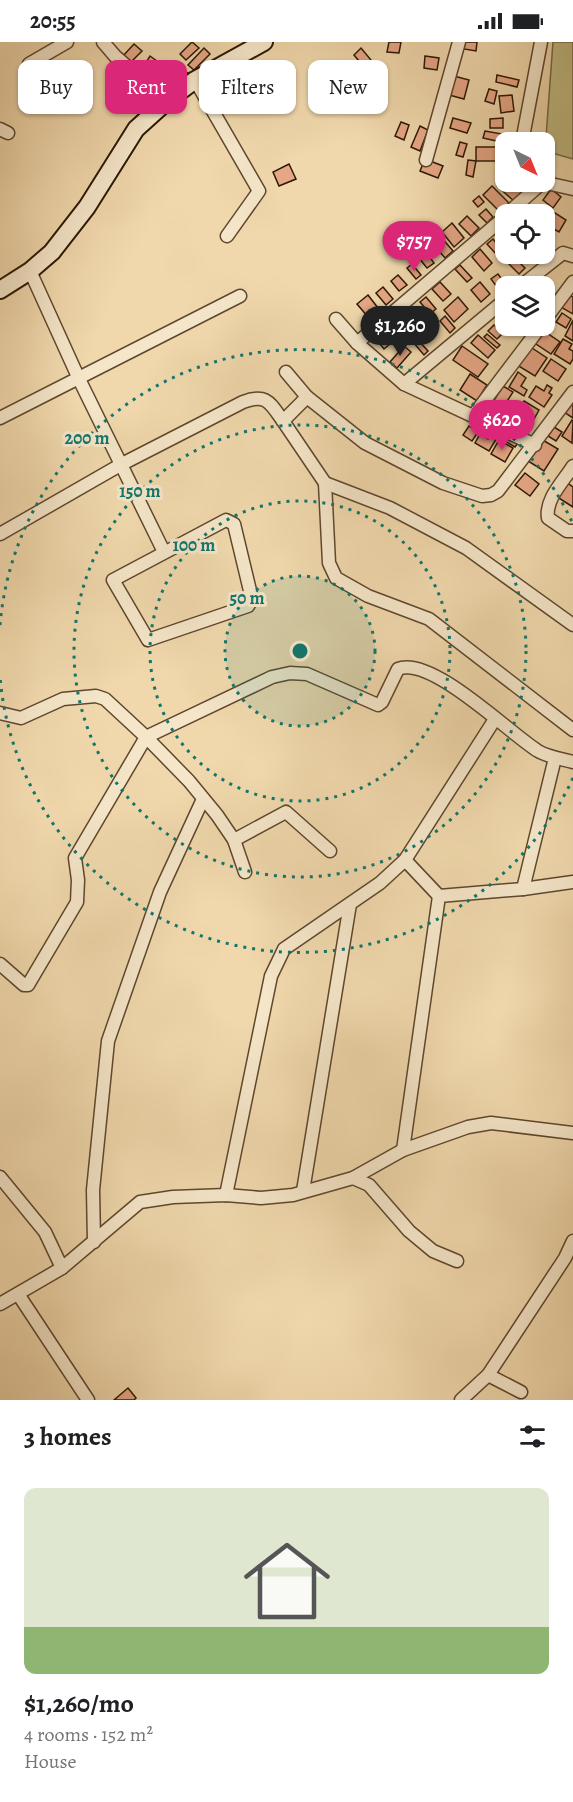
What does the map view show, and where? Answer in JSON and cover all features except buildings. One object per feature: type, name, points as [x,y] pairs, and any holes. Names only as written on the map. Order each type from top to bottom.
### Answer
[{"type":"street","points":[[36,60],[67,42]]},
{"type":"street","points":[[103,42],[120,60]]},
{"type":"street","points":[[187,86],[264,42]]},
{"type":"street","points":[[426,160],[459,42]]},
{"type":"street","points":[[524,132],[541,42]]},
{"type":"street","points":[[195,80],[259,192],[227,236]]},
{"type":"street","points":[[0,290],[30,271],[52,252],[87,207],[136,129],[153,114]]},
{"type":"street","points":[[555,185],[573,189]]},
{"type":"street","points":[[518,204],[531,192]]},
{"type":"street","points":[[357,343],[495,225]]},
{"type":"street","points":[[534,276],[563,253],[573,256]]},
{"type":"street","points":[[30,271],[79,379],[164,552]]},
{"type":"street","points":[[555,306],[573,282]]},
{"type":"street","points":[[0,418],[240,296]]},
{"type":"street","points":[[404,384],[495,308]]},
{"type":"street","points":[[336,319],[357,343],[404,384],[535,444]]},
{"type":"street","points":[[473,416],[533,336]]},
{"type":"street","points":[[286,372],[307,397],[365,443],[443,483],[482,496],[498,491],[572,397]]},
{"type":"street","points":[[283,421],[307,397]]},
{"type":"street","points":[[0,534],[122,464],[254,398],[262,398],[270,404],[283,421],[325,483],[329,563],[336,578],[368,596],[429,619],[573,730]]},
{"type":"street","points":[[573,466],[548,504],[547,511],[548,518],[567,531],[573,531]]},
{"type":"street","points":[[325,483],[390,508],[466,548],[573,625]]},
{"type":"street","points":[[226,520],[230,521],[234,524],[252,599],[251,603],[248,606],[148,640],[113,580],[164,552],[226,520]]},
{"type":"street","points":[[0,964],[24,985],[28,985],[77,902],[78,880],[75,858],[146,737],[272,677],[290,673],[307,674],[378,705],[382,702],[398,669],[404,667],[435,676],[456,688],[539,752],[573,762]]},
{"type":"street","points":[[0,713],[21,718],[63,699],[96,696],[105,699],[146,737],[203,799],[234,840],[245,872]]},
{"type":"street","points":[[226,1195],[271,976],[284,949],[380,883],[405,860],[495,719]]},
{"type":"street","points":[[524,889],[555,758]]},
{"type":"street","points":[[94,1242],[93,1190],[108,1041],[160,892],[203,799]]},
{"type":"street","points":[[234,840],[286,812],[330,851]]},
{"type":"street","points":[[405,860],[439,896]]},
{"type":"street","points":[[439,896],[524,889],[573,882]]},
{"type":"street","points":[[403,1150],[439,896]]},
{"type":"street","points":[[303,1191],[350,904]]},
{"type":"street","points":[[0,1304],[62,1268],[140,1202],[173,1197],[293,1195],[353,1178],[403,1150],[468,1127],[491,1124],[573,1133]]},
{"type":"street","points":[[0,1177],[4,1179],[45,1232],[62,1268]]},
{"type":"street","points":[[353,1178],[369,1185],[410,1232],[433,1251],[457,1261]]},
{"type":"street","points":[[461,1400],[488,1375],[565,1258],[573,1241]]},
{"type":"street","points":[[18,1293],[88,1400]]},
{"type":"street","points":[[488,1375],[521,1392]]},
{"type":"shaded area","points":[[553,42],[573,42],[573,159],[555,154],[555,132],[546,132]]}]
